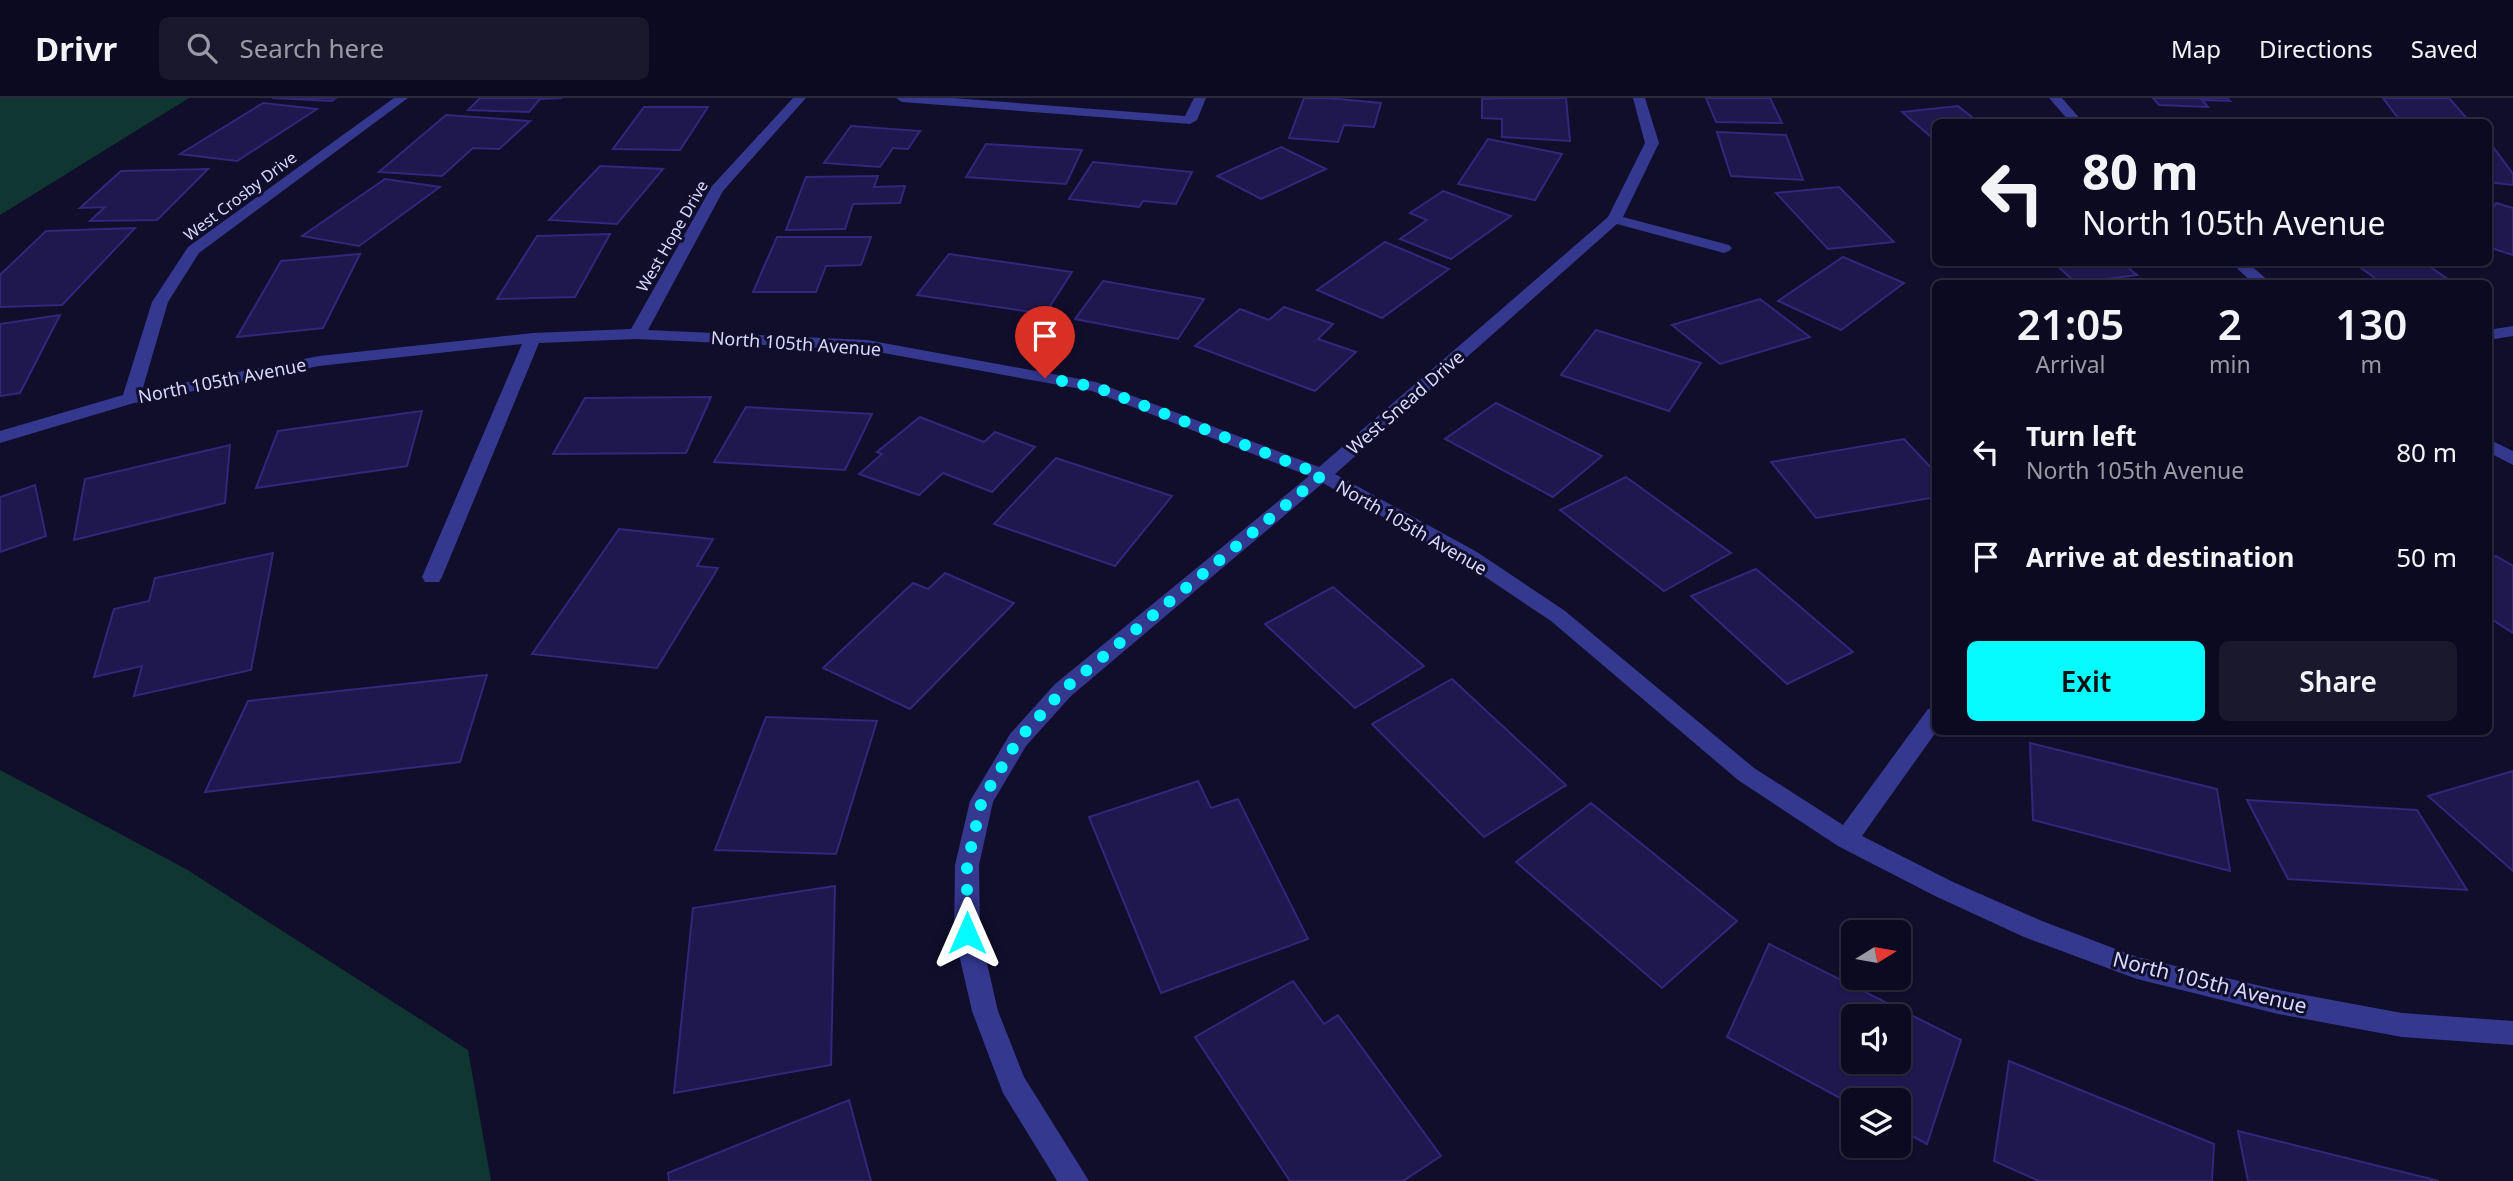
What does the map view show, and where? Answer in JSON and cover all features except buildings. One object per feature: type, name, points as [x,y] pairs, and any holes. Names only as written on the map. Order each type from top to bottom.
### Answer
[{"type":"street","name":"West Crosby Drive","points":[[131,398],[160,302],[193,250],[402,98]]},
{"type":"street","name":"West Hope Drive","points":[[637,334],[718,189],[800,98]]},
{"type":"street","points":[[902,98],[1190,120],[1200,98]]},
{"type":"street","name":"West Snead Drive","points":[[1074,1181],[1013,1084],[985,1011],[967,933],[967,865],[982,800],[1018,740],[1063,690],[1322,475],[1614,219],[1652,143],[1639,98]]},
{"type":"street","points":[[2055,98],[2074,119]]},
{"type":"street","points":[[1614,219],[1724,248]]},
{"type":"street","points":[[2242,266],[2259,280]]},
{"type":"street","points":[[2492,334],[2513,331]]},
{"type":"street","name":"North 105th Avenue","points":[[0,437],[131,398],[319,361],[533,338],[637,334],[867,345],[1096,387],[1322,475],[1470,557],[1558,616],[1746,774],[1846,839],[1944,889],[2033,929],[2137,968],[2278,1002],[2402,1025],[2513,1033]]},
{"type":"street","points":[[432,577],[533,338]]},
{"type":"street","points":[[2492,446],[2513,459]]},
{"type":"street","points":[[1846,839],[1932,721]]},
{"type":"green space","points":[[0,98],[189,98],[0,215]]},
{"type":"green space","points":[[0,770],[186,869],[468,1050],[491,1181],[0,1181]]},
{"type":"route","points":[[967,933],[967,865],[982,800],[1018,740],[1063,690],[1322,475],[1096,387],[1045,378]]}]
